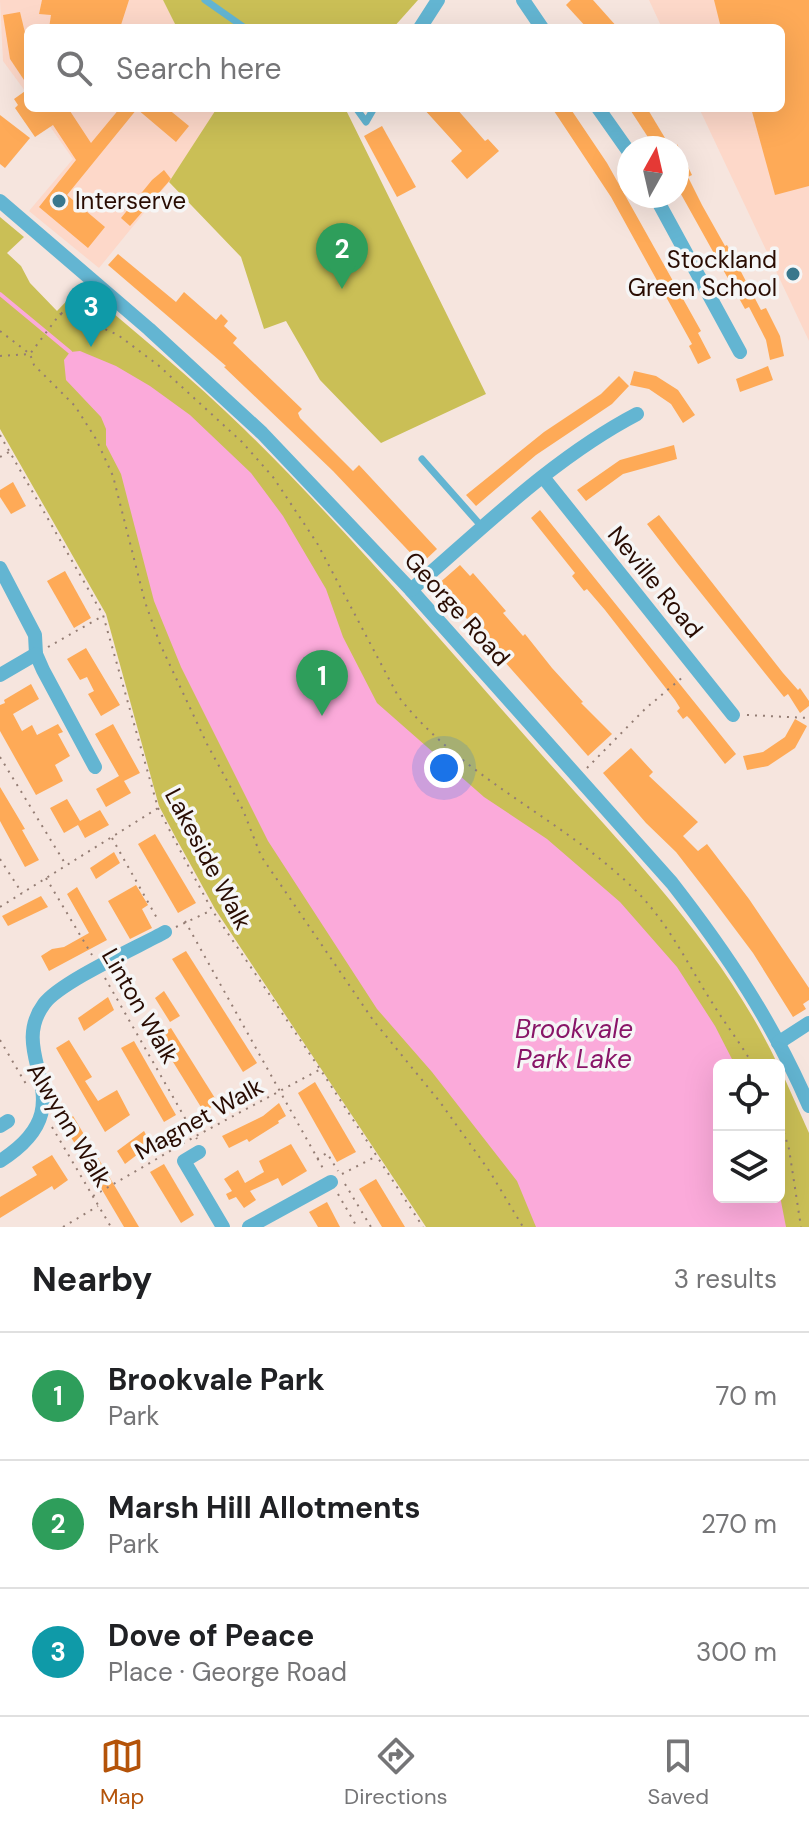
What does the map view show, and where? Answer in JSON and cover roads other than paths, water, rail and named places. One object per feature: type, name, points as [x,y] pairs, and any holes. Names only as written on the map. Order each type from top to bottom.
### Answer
[{"type":"street","points":[[423,24],[438,0]]},
{"type":"street","points":[[523,0],[539,24]]},
{"type":"street","points":[[601,112],[618,136]]},
{"type":"street","name":"George Road","points":[[0,201],[223,394],[411,590],[672,883],[708,929],[764,1013],[809,1106]]},
{"type":"street","points":[[662,208],[740,352]]},
{"type":"street","points":[[411,590],[593,438],[637,414]]},
{"type":"street","name":"Neville Road","points":[[543,477],[733,715]]},
{"type":"street","points":[[0,568],[35,635],[36,654],[95,767]]},
{"type":"street","points":[[0,675],[36,654]]},
{"type":"street","points":[[2,1156],[29,1139],[43,1111],[44,1099],[34,1047],[35,1022],[45,1003],[61,990],[165,932]]},
{"type":"street","points":[[778,1043],[809,1023]]},
{"type":"street","points":[[199,1152],[184,1161],[223,1227]]},
{"type":"street","points":[[249,1227],[336,1179]]},
{"type":"lane","points":[[205,0],[239,24]]},
{"type":"lane","points":[[359,112],[366,122],[372,112]]},
{"type":"lane","points":[[422,459],[483,528]]},
{"type":"water","name":"Brookvale Park Lake","points":[[80,351],[116,366],[150,386],[190,415],[251,473],[283,516],[326,589],[343,637],[377,703],[484,797],[547,839],[620,902],[677,967],[732,1059],[713,1059],[713,1203],[781,1203],[786,1227],[536,1227],[517,1181],[432,1072],[377,1009],[268,841],[181,667],[154,601],[121,474],[106,445],[106,429],[101,417],[66,380],[64,360],[70,352]]},
{"type":"waterway","points":[[0,294],[70,352]]},
{"type":"place","name":"Interserve","points":[[59,201]]},
{"type":"place","name":"Stockland Green School","points":[[793,274]]},
{"type":"place","name":"Marsh Hill Allotments","points":[[342,289]]},
{"type":"place","name":"Dove of Peace","points":[[91,347]]},
{"type":"place","name":"Brookvale Park","points":[[322,716]]}]
